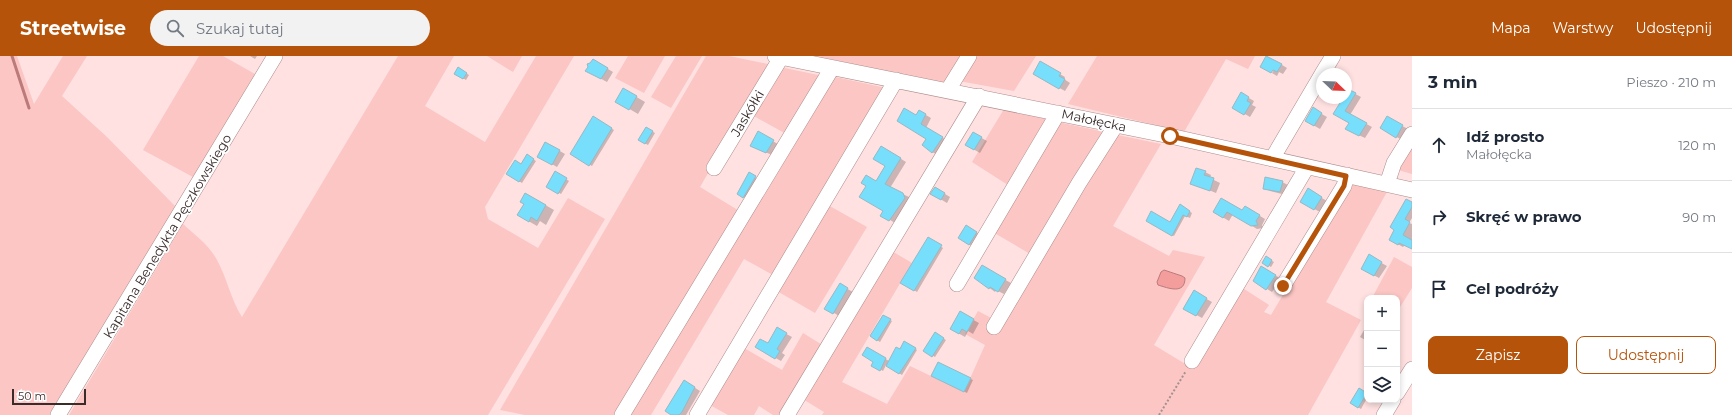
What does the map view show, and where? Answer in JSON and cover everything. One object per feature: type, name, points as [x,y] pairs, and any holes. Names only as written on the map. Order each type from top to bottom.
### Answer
[{"type":"street","name":"Kapitana Benedykta Pęczkowskiego","points":[[58,415],[275,56]]},
{"type":"street","name":"Małołęcka","points":[[779,56],[1116,125],[1412,190]]},
{"type":"street","name":"Jaskółki","points":[[714,168],[779,56]]},
{"type":"street","points":[[948,90],[969,56]]},
{"type":"street","points":[[1326,68],[1333,56]]},
{"type":"street","points":[[622,415],[832,68]]},
{"type":"street","points":[[697,415],[896,80]]},
{"type":"street","points":[[1272,159],[1316,84]]},
{"type":"street","points":[[787,415],[979,96]]},
{"type":"street","points":[[957,284],[1058,113]]},
{"type":"street","points":[[994,327],[1079,183],[1116,125]]},
{"type":"street","points":[[1387,184],[1394,163],[1412,134]]},
{"type":"street","points":[[1192,362],[1307,167]]},
{"type":"street","points":[[1283,286],[1344,186],[1346,176]]},
{"type":"street","points":[[1400,388],[1412,369]]},
{"type":"street","points":[[1384,415],[1391,403]]},
{"type":"path","points":[[1158,415],[1192,362]]},
{"type":"shaded area","points":[[0,56],[17,56],[34,104],[63,56],[87,56],[62,96],[107,137],[175,206],[54,415],[0,415]]},
{"type":"shaded area","points":[[199,56],[223,56],[255,74],[193,177],[143,150]]},
{"type":"shaded area","points":[[398,56],[454,56],[425,106],[485,142],[536,56],[574,56],[485,207],[488,219],[538,248],[568,198],[605,219],[488,415],[69,415],[183,224],[202,240],[214,255],[242,317]]},
{"type":"shaded area","points":[[487,56],[522,56],[513,72]]},
{"type":"shaded area","points":[[628,56],[665,56],[644,93],[615,78]]},
{"type":"shaded area","points":[[676,56],[702,56],[671,108],[651,97]]},
{"type":"shaded area","points":[[706,56],[729,56],[768,64],[770,66],[700,187],[741,212],[619,415],[525,415],[500,410]]},
{"type":"shaded area","points":[[817,56],[960,56],[943,84]]},
{"type":"shaded area","points":[[975,56],[1036,56],[1014,91],[959,81]]},
{"type":"shaded area","points":[[1097,56],[1255,56],[1248,69],[1226,59],[1184,132],[1068,104]]},
{"type":"shaded area","points":[[780,67],[823,76],[788,135],[752,115]]},
{"type":"shaded area","points":[[831,76],[886,88],[773,275],[744,259],[651,415],[627,415]]},
{"type":"shaded area","points":[[1004,109],[1051,120],[1011,187],[972,162]]},
{"type":"shaded area","points":[[1058,122],[1105,132],[1032,255],[991,231]]},
{"type":"shaded area","points":[[1113,134],[1161,144],[1113,226],[1169,256],[1173,250],[1205,257],[1154,345],[1192,368],[1241,287],[1269,305],[1264,312],[1271,315],[1351,180],[1388,190],[1326,302],[1361,320],[1308,415],[822,415],[824,412],[801,398],[890,250],[912,263],[842,382],[887,404],[910,366],[964,392],[985,345],[965,334],[978,311],[993,319]]},
{"type":"shaded area","points":[[1412,145],[1412,174],[1398,170]]},
{"type":"shaded area","points":[[828,205],[867,227],[815,313],[777,291]]},
{"type":"shaded area","points":[[1394,257],[1412,267],[1412,288],[1400,307],[1400,295],[1374,295]]},
{"type":"shaded area","points":[[1164,270],[1185,278],[1182,287],[1175,289],[1158,285],[1157,282],[1161,272]]},
{"type":"shaded area","points":[[803,333],[824,346],[783,415],[773,415],[759,406],[754,415],[728,415],[710,405],[744,348],[782,370]]},
{"type":"building","points":[[1266,56],[1282,64],[1277,72],[1273,70],[1271,73],[1260,67]]},
{"type":"building","points":[[593,59],[608,68],[601,79],[585,71],[588,67],[587,64]]},
{"type":"building","points":[[1040,61],[1061,73],[1059,76],[1065,79],[1059,89],[1033,74]]},
{"type":"building","points":[[458,67],[467,73],[463,79],[454,74]]},
{"type":"building","points":[[623,88],[637,96],[629,110],[615,102]]},
{"type":"building","points":[[1352,91],[1356,93],[1352,100]]},
{"type":"building","points":[[1241,92],[1249,97],[1247,101],[1251,103],[1244,115],[1232,108]]},
{"type":"building","points":[[1339,104],[1349,104],[1345,111],[1367,123],[1359,136],[1345,129],[1349,123],[1333,114]]},
{"type":"building","points":[[1313,107],[1322,113],[1314,126],[1305,121]]},
{"type":"building","points":[[904,108],[916,115],[919,110],[926,114],[921,124],[943,137],[932,153],[922,145],[926,139],[897,121]]},
{"type":"building","points":[[593,116],[612,128],[589,166],[570,154]]},
{"type":"building","points":[[1387,116],[1403,125],[1396,138],[1380,128]]},
{"type":"building","points":[[646,127],[653,131],[645,144],[638,140]]},
{"type":"building","points":[[758,131],[774,140],[766,153],[750,146]]},
{"type":"building","points":[[973,132],[982,137],[974,150],[965,145]]},
{"type":"building","points":[[545,142],[560,150],[552,165],[537,157]]},
{"type":"building","points":[[881,146],[901,158],[885,184],[903,193],[905,198],[889,221],[880,216],[883,211],[859,197],[866,186],[861,183],[866,175],[876,181],[885,166],[873,159]]},
{"type":"building","points":[[527,154],[534,159],[519,182],[506,174],[515,160],[521,164]]},
{"type":"building","points":[[1196,168],[1206,171],[1204,175],[1214,178],[1210,191],[1190,184]]},
{"type":"building","points":[[555,171],[567,178],[558,194],[546,187]]},
{"type":"building","points":[[749,172],[756,176],[743,198],[737,194]]},
{"type":"building","points":[[1265,177],[1283,181],[1280,192],[1263,189]]},
{"type":"building","points":[[935,187],[945,193],[941,200],[930,194]]},
{"type":"building","points":[[1308,188],[1322,197],[1314,210],[1300,202]]},
{"type":"building","points":[[525,193],[546,205],[537,221],[531,217],[529,222],[517,215],[524,204],[520,202]]},
{"type":"building","points":[[1221,198],[1242,210],[1245,206],[1260,215],[1256,221],[1258,225],[1251,226],[1227,212],[1223,218],[1213,212]]},
{"type":"building","points":[[1406,199],[1412,202],[1412,207],[1405,219],[1410,222],[1403,235],[1412,240],[1412,249],[1399,243],[1398,245],[1389,240],[1394,230],[1390,227]]},
{"type":"building","points":[[1180,204],[1190,211],[1187,217],[1183,215],[1172,236],[1146,221],[1151,211],[1170,222]]},
{"type":"building","points":[[966,225],[977,232],[969,245],[958,238]]},
{"type":"building","points":[[928,237],[942,245],[914,291],[900,283]]},
{"type":"building","points":[[1369,254],[1382,262],[1374,276],[1361,269]]},
{"type":"building","points":[[1266,256],[1272,260],[1268,267],[1262,263]]},
{"type":"building","points":[[982,265],[1006,279],[998,292],[990,287],[989,289],[974,278]]},
{"type":"building","points":[[1261,266],[1276,275],[1266,290],[1253,281]]},
{"type":"building","points":[[840,283],[848,288],[833,314],[824,309]]},
{"type":"building","points":[[1194,290],[1207,298],[1196,316],[1183,309]]},
{"type":"building","points":[[960,311],[974,319],[967,332],[962,329],[959,334],[950,329]]},
{"type":"building","points":[[883,315],[891,319],[877,341],[870,336]]},
{"type":"building","points":[[777,327],[787,333],[777,349],[780,351],[775,359],[755,347],[760,339],[768,343]]},
{"type":"building","points":[[935,332],[944,338],[932,357],[923,351]]},
{"type":"building","points":[[904,341],[916,348],[899,374],[886,366],[896,347],[900,349]]},
{"type":"building","points":[[867,347],[886,358],[880,371],[871,366],[873,362],[862,355]]},
{"type":"building","points":[[938,362],[971,378],[964,392],[931,376]]},
{"type":"building","points":[[684,380],[695,387],[682,412],[679,415],[671,415],[665,411]]},
{"type":"building","points":[[1359,388],[1364,391],[1364,398],[1358,408],[1350,403]]},
{"type":"waterway","points":[[12,56],[29,108]]},
{"type":"route","points":[[1170,136],[1346,176],[1344,186],[1283,286]]}]
